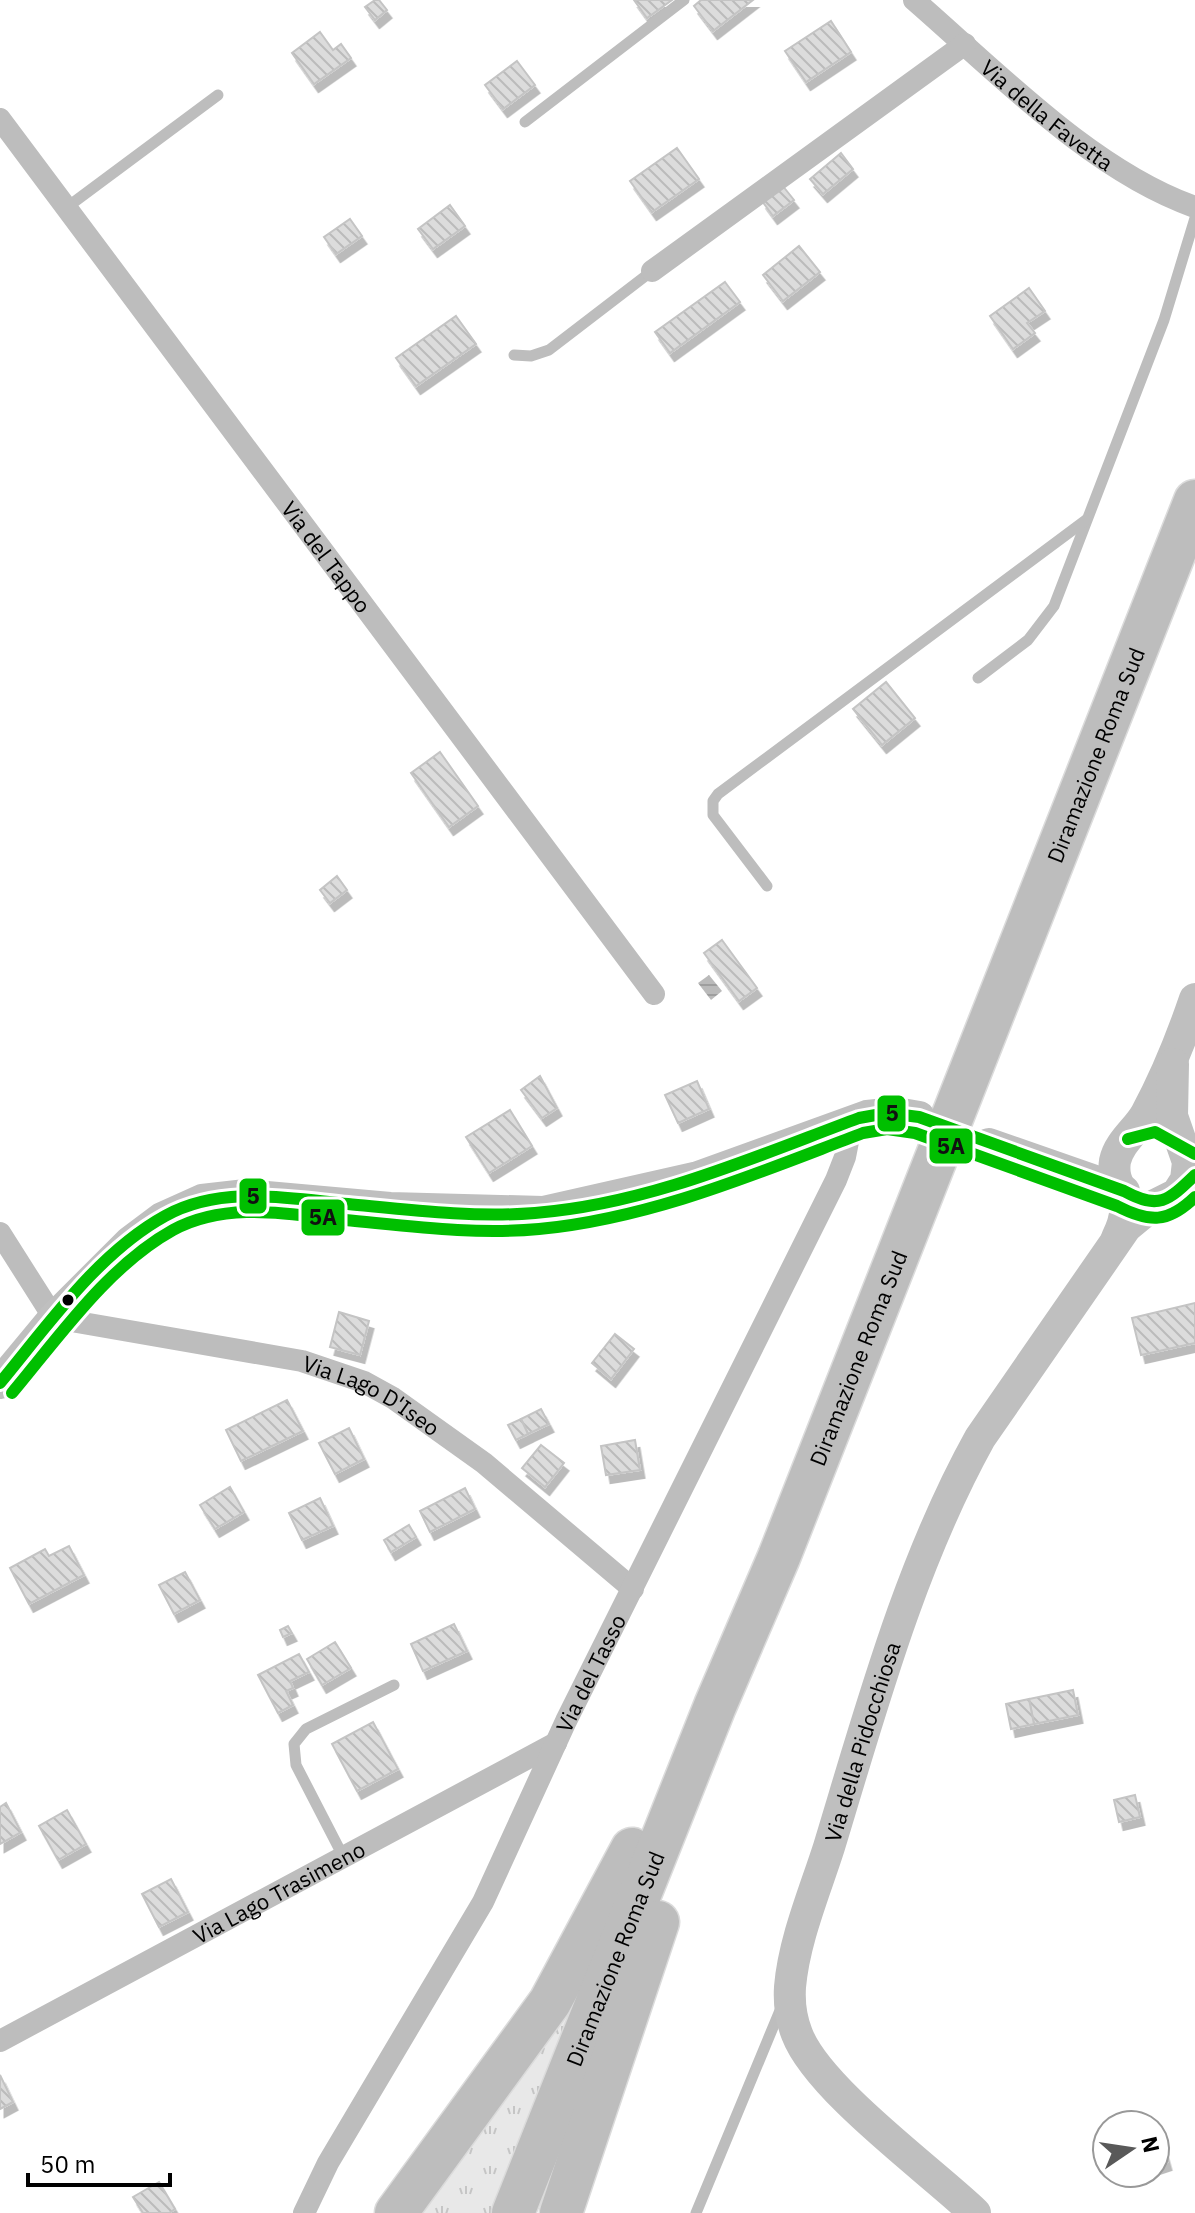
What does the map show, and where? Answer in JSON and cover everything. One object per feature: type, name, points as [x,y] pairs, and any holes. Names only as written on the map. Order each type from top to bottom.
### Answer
[{"type":"highway","name":"Diramazione Roma Sud","points":[[513,2213],[715,1706],[779,1557],[1195,501]]},
{"type":"highway","name":"Diramazione Roma Sud","points":[[601,2089],[645,1959],[740,1707],[865,1405],[1195,573]]},
{"type":"highway","points":[[396,2213],[550,2002],[670,1777],[715,1706]]},
{"type":"highway","points":[[561,2213],[601,2089]]},
{"type":"highway","points":[[577,2213],[601,2089]]},
{"type":"street","name":"Via della Favetta","points":[[914,0],[1101,157],[1157,190],[1195,207]]},
{"type":"street","points":[[652,271],[965,44]]},
{"type":"street","name":"Via del Tappo","points":[[0,119],[654,994]]},
{"type":"street","points":[[1064,1171],[1093,1168],[1123,1145],[1141,1124],[1173,1064],[1195,999]]},
{"type":"street","points":[[989,1144],[1124,1191],[1140,1202],[1155,1204],[1177,1194],[1189,1164],[1172,1116],[1173,1064]]},
{"type":"street","points":[[0,1383],[54,1318],[145,1229],[172,1212],[206,1199],[246,1195],[390,1208],[543,1212],[698,1177],[852,1121],[887,1113],[919,1117]]},
{"type":"street","name":"Via del Tasso","points":[[304,2213],[328,2163],[483,1902],[556,1743],[836,1180],[845,1157],[852,1121]]},
{"type":"street","points":[[1123,1145],[1156,1131],[1189,1164]]},
{"type":"street","points":[[1123,1145],[1115,1172],[1124,1191]]},
{"type":"street","name":"Via della Pidocchiosa","points":[[1111,1248],[1125,1216],[1124,1191]]},
{"type":"street","name":"Via della Pidocchiosa","points":[[975,2213],[882,2132],[815,2064],[792,2023],[790,1986],[840,1810],[909,1597],[941,1518],[980,1438],[1111,1248],[1134,1219],[1155,1204]]},
{"type":"street","points":[[0,1233],[54,1318]]},
{"type":"street","name":"Via Lago D'Iseo","points":[[54,1318],[302,1361],[364,1382],[393,1398],[484,1463],[633,1589]]},
{"type":"street","name":"Via Lago Trasimeno","points":[[0,2041],[344,1859],[433,1806],[556,1743]]},
{"type":"lane","points":[[525,122],[684,0]]},
{"type":"lane","points":[[66,208],[218,95]]},
{"type":"lane","points":[[978,678],[1022,645],[1054,606],[1164,320],[1195,218]]},
{"type":"lane","points":[[514,355],[531,356],[549,350],[652,271]]},
{"type":"lane","points":[[767,886],[713,815],[713,801],[718,794],[1086,520]]},
{"type":"lane","points":[[344,1859],[296,1765],[294,1744],[306,1729],[394,1685]]},
{"type":"lane","points":[[696,2213],[790,1986]]},
{"type":"green space","points":[[579,2001],[495,2213],[409,2213],[433,2178]]},
{"type":"shaded area","points":[[709,975],[722,991],[711,1000],[698,983]]},
{"type":"building","points":[[379,0],[387,10],[375,20],[365,7]]},
{"type":"building","points":[[634,0],[672,0],[647,18]]},
{"type":"building","points":[[701,0],[753,0],[713,31],[694,6]]},
{"type":"building","points":[[831,21],[851,52],[806,82],[785,51]]},
{"type":"building","points":[[320,32],[333,50],[341,44],[351,58],[314,84],[292,53]]},
{"type":"building","points":[[517,61],[535,85],[503,109],[485,85]]},
{"type":"building","points":[[677,148],[699,179],[652,212],[630,181]]},
{"type":"building","points":[[841,153],[853,169],[823,194],[810,179]]},
{"type":"building","points":[[782,185],[794,200],[773,216],[762,201]]},
{"type":"building","points":[[450,205],[465,226],[433,249],[418,229]]},
{"type":"building","points":[[350,219],[362,236],[336,254],[324,237]]},
{"type":"building","points":[[799,246],[820,272],[783,301],[763,275]]},
{"type":"building","points":[[725,282],[740,302],[670,353],[655,332]]},
{"type":"building","points":[[1029,288],[1045,311],[1027,323],[1035,333],[1013,349],[990,316]]},
{"type":"building","points":[[456,316],[476,344],[416,386],[396,358]]},
{"type":"building","points":[[886,682],[915,718],[882,745],[853,709]]},
{"type":"building","points":[[440,752],[478,806],[449,827],[411,773]]},
{"type":"building","points":[[337,876],[347,890],[330,903],[320,890]]},
{"type":"building","points":[[722,940],[757,988],[739,1001],[704,953]]},
{"type":"building","points":[[540,1076],[557,1108],[542,1118],[521,1090]]},
{"type":"building","points":[[697,1081],[709,1109],[678,1123],[665,1095]]},
{"type":"building","points":[[510,1110],[532,1146],[489,1173],[466,1137]]},
{"type":"building","points":[[1195,1303],[1195,1343],[1141,1355],[1132,1318]]},
{"type":"building","points":[[339,1312],[369,1321],[360,1355],[330,1347]]},
{"type":"building","points":[[615,1334],[634,1349],[611,1379],[592,1363]]},
{"type":"building","points":[[287,1400],[303,1431],[241,1461],[226,1430]]},
{"type":"building","points":[[541,1409],[549,1424],[528,1434],[521,1419]]},
{"type":"building","points":[[521,1419],[528,1434],[516,1440],[508,1425]]},
{"type":"building","points":[[349,1428],[364,1459],[335,1474],[319,1443]]},
{"type":"building","points":[[635,1440],[640,1470],[606,1475],[601,1446]]},
{"type":"building","points":[[541,1445],[564,1463],[545,1487],[522,1468]]},
{"type":"building","points":[[230,1487],[244,1512],[215,1529],[200,1505]]},
{"type":"building","points":[[465,1488],[475,1509],[430,1532],[420,1511]]},
{"type":"building","points":[[320,1498],[333,1526],[302,1540],[289,1513]]},
{"type":"building","points":[[409,1525],[416,1537],[391,1552],[384,1540]]},
{"type":"building","points":[[69,1546],[84,1575],[29,1604],[10,1568],[45,1549],[49,1556]]},
{"type":"building","points":[[185,1572],[200,1600],[174,1614],[159,1585]]},
{"type":"building","points":[[454,1624],[467,1651],[423,1671],[411,1644]]},
{"type":"building","points":[[288,1626],[292,1633],[283,1637],[280,1630]]},
{"type":"building","points":[[335,1642],[351,1668],[322,1685],[307,1659]]},
{"type":"building","points":[[299,1654],[309,1672],[290,1681],[293,1688],[286,1691],[293,1705],[278,1713],[258,1675]]},
{"type":"building","points":[[1073,1690],[1078,1715],[1034,1724],[1029,1699]]},
{"type":"building","points":[[1029,1699],[1034,1724],[1011,1729],[1006,1704]]},
{"type":"building","points":[[373,1722],[398,1769],[357,1791],[332,1744]]},
{"type":"building","points":[[1135,1795],[1140,1817],[1119,1822],[1114,1800]]},
{"type":"building","points":[[6,1803],[21,1832],[0,1844],[0,1807]]},
{"type":"building","points":[[67,1810],[86,1844],[58,1860],[39,1826]]},
{"type":"building","points":[[171,1879],[188,1912],[159,1927],[142,1894]]},
{"type":"building","points":[[0,2075],[13,2102],[0,2109]]},
{"type":"building","points":[[159,2182],[175,2209],[169,2213],[143,2213],[133,2197]]},
{"type":"transit line","name":"5","points":[[0,1383],[75,1292],[118,1250],[165,1216],[209,1200],[278,1197],[489,1215],[577,1208],[619,1200],[700,1177],[859,1118],[887,1113],[919,1117],[1146,1200],[1162,1200],[1170,1196],[1195,1175]]},
{"type":"transit line","name":"5A","points":[[12,1393],[66,1326],[127,1263],[173,1230],[214,1215],[258,1212],[442,1229],[539,1229],[623,1215],[664,1204],[863,1133],[887,1129],[915,1133],[1139,1215],[1167,1216],[1195,1197]]},
{"type":"transit line","name":"5","points":[[1128,1139],[1155,1132],[1195,1154]]}]
